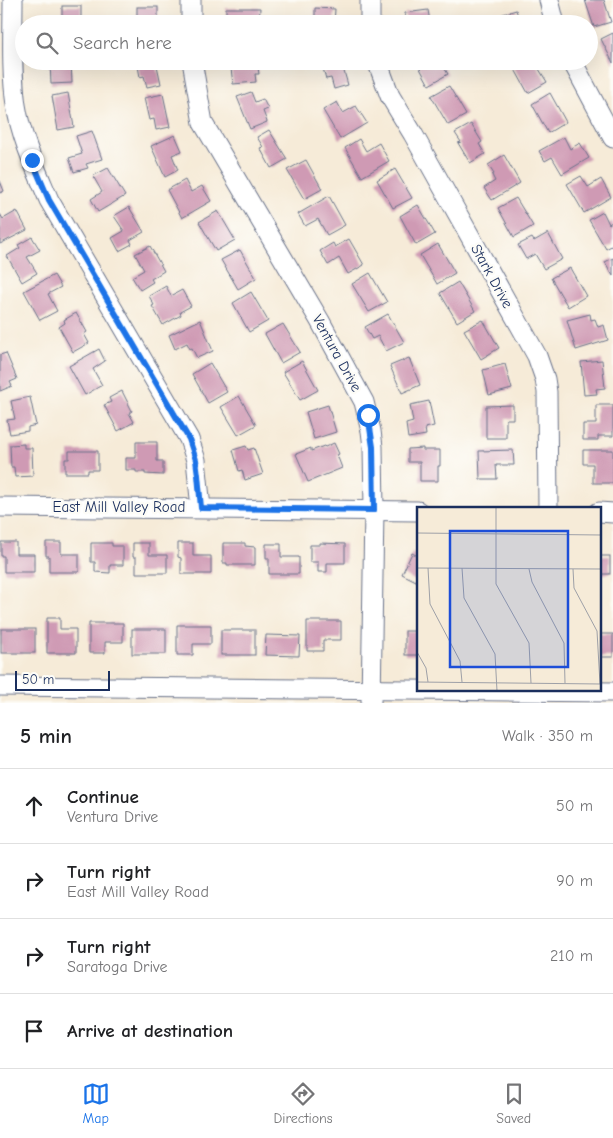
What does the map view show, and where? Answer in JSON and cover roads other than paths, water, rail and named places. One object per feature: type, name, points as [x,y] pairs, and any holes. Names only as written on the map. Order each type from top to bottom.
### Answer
[{"type":"street","points":[[13,0],[13,80],[16,106],[32,160],[49,200],[189,439],[196,460],[201,508]]},
{"type":"street","points":[[191,0],[191,15]]},
{"type":"street","points":[[370,0],[370,15]]},
{"type":"street","points":[[549,0],[553,15]]},
{"type":"street","name":"Ventura Drive","points":[[194,70],[203,123],[320,321],[364,402],[368,415],[373,447],[374,510],[371,696]]},
{"type":"street","name":"Stark Drive","points":[[380,70],[390,96],[537,356],[545,379],[547,392],[548,507]]},
{"type":"street","points":[[577,70],[613,138]]},
{"type":"street","name":"East Mill Valley Road","points":[[0,507],[417,511]]},
{"type":"street","points":[[600,512],[613,512]]},
{"type":"street","points":[[0,686],[371,696],[613,692]]}]
